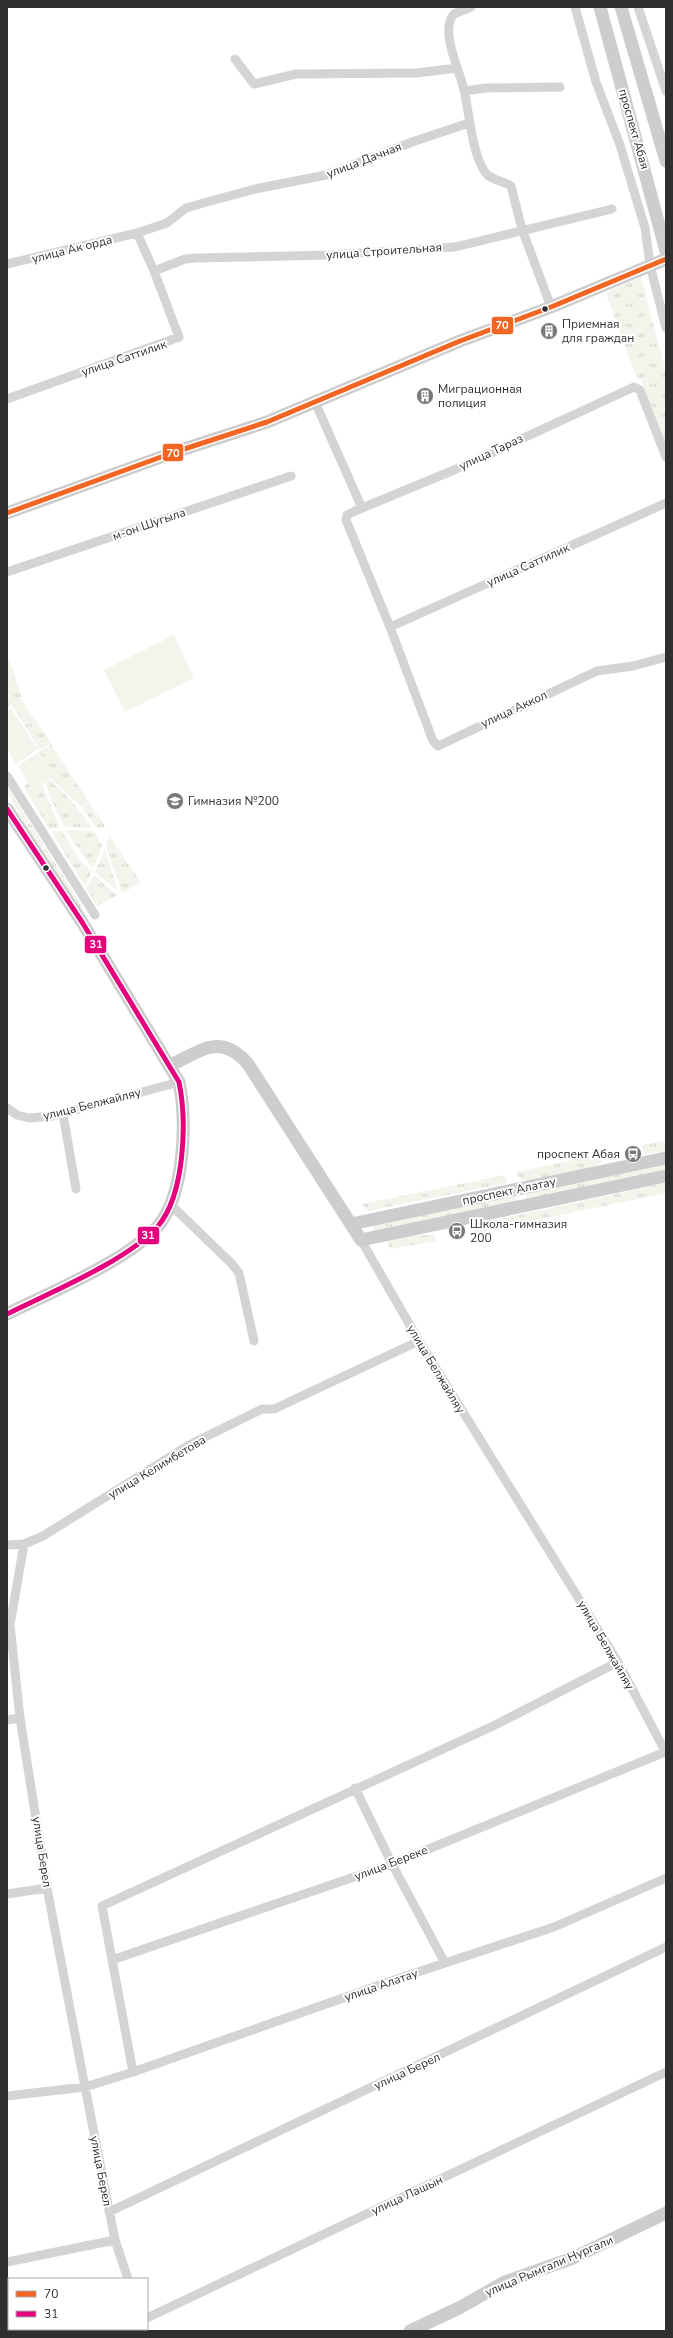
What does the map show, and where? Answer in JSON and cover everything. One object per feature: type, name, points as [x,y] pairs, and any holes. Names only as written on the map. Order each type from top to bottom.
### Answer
[{"type":"main road","name":"проспект Абая","points":[[600,7],[666,251]]},
{"type":"main road","name":"проспект Абая","points":[[621,7],[666,161]]},
{"type":"main road","points":[[7,513],[172,453],[267,422],[460,340],[551,307],[666,259]]},
{"type":"main road","points":[[7,809],[82,922],[170,1066],[179,1082],[183,1103],[182,1155],[178,1177],[170,1204],[159,1225],[141,1242],[110,1261],[7,1314]]},
{"type":"main road","name":"улица Белжайляу","points":[[170,1066],[209,1047],[221,1046],[237,1051],[248,1064],[361,1240]]},
{"type":"main road","name":"проспект Алатау","points":[[351,1224],[666,1158]]},
{"type":"main road","name":"проспект Алатау","points":[[361,1240],[666,1176]]},
{"type":"main road","points":[[517,1190],[523,1206]]},
{"type":"main road","name":"улица Рымгали Нургали","points":[[410,2331],[460,2308],[505,2282],[573,2258],[666,2213]]},
{"type":"street","points":[[470,7],[454,14],[450,18],[450,40],[456,68],[464,91],[469,123],[486,173],[492,179],[511,186],[522,229],[551,307]]},
{"type":"street","points":[[575,7],[596,82],[620,145],[645,228],[650,265],[666,328]]},
{"type":"street","points":[[638,7],[664,73],[666,91]]},
{"type":"street","points":[[235,60],[254,84],[296,74],[417,73],[456,68]]},
{"type":"street","points":[[464,91],[486,88],[560,87]]},
{"type":"street","name":"улица Дачная","points":[[137,233],[167,223],[186,208],[255,189],[326,175],[415,141],[469,123]]},
{"type":"street","name":"улица Строительная","points":[[154,271],[185,259],[197,258],[331,255],[455,247],[522,229],[612,209]]},
{"type":"street","name":"улица Ак орда","points":[[7,264],[137,233]]},
{"type":"street","name":"улица Саттилик","points":[[7,399],[179,337],[154,271],[137,233]]},
{"type":"street","name":"улица Тараз","points":[[390,627],[346,520],[347,515],[454,470],[634,386],[640,390],[666,457]]},
{"type":"street","points":[[315,402],[362,508]]},
{"type":"street","name":"м-он Шугыла","points":[[7,572],[291,476]]},
{"type":"street","name":"улица Саттилик","points":[[390,627],[666,503]]},
{"type":"street","name":"улица Аккол","points":[[390,627],[433,741],[438,746],[597,671],[633,666],[666,657]]},
{"type":"street","points":[[7,776],[95,915]]},
{"type":"street","name":"улица Белжайляу","points":[[7,1108],[17,1115],[29,1118],[63,1114],[179,1082]]},
{"type":"street","points":[[63,1114],[76,1189]]},
{"type":"street","points":[[170,1204],[232,1264],[239,1273],[254,1341]]},
{"type":"street","name":"улица Белжайляу","points":[[361,1240],[419,1341],[618,1662],[666,1752]]},
{"type":"street","name":"улица Келимбетова","points":[[7,1545],[24,1544],[43,1536],[189,1445],[262,1409],[274,1409],[419,1341]]},
{"type":"street","name":"улица Берел","points":[[24,1544],[10,1625],[20,1718],[47,1888],[89,2085],[109,2212],[666,1947]]},
{"type":"street","points":[[133,2072],[102,1906],[355,1788],[493,1726],[618,1662]]},
{"type":"street","points":[[7,1720],[20,1718]]},
{"type":"street","name":"улица Береке","points":[[112,1960],[392,1864],[666,1752]]},
{"type":"street","points":[[355,1788],[392,1864],[445,1963]]},
{"type":"street","name":"улица Алатау","points":[[7,2096],[89,2085],[133,2072],[445,1963],[554,1927],[666,1878]]},
{"type":"street","points":[[7,1894],[47,1888]]},
{"type":"street","name":"улица Лашын","points":[[148,2318],[666,2072]]},
{"type":"street","points":[[109,2212],[115,2240],[128,2278]]},
{"type":"street","points":[[7,2262],[115,2240]]},
{"type":"green space","points":[[641,277],[666,372],[666,446],[641,380],[637,379],[606,293]]},
{"type":"green space","points":[[174,635],[194,678],[125,712],[104,670]]},
{"type":"green space","points":[[8,658],[22,696],[20,698],[51,743],[40,750],[12,705],[7,708]]},
{"type":"green space","points":[[11,708],[38,749],[16,764],[7,749],[7,710]]},
{"type":"green space","points":[[51,744],[106,828],[96,828],[82,807],[51,779],[55,776],[39,752]]},
{"type":"green space","points":[[39,752],[56,776],[33,790],[18,766]]},
{"type":"green space","points":[[50,780],[69,798],[93,828],[64,827],[49,795],[46,782]]},
{"type":"green space","points":[[28,783],[33,790],[42,785],[60,828],[49,829],[24,787]]},
{"type":"green space","points":[[7,785],[29,821],[25,824],[11,798],[7,795]]},
{"type":"green space","points":[[30,823],[44,845],[40,848],[26,826]]},
{"type":"green space","points":[[65,830],[94,831],[102,846],[93,869]]},
{"type":"green space","points":[[53,831],[62,831],[81,862],[92,872],[85,886],[54,837]]},
{"type":"green space","points":[[109,835],[141,883],[122,893],[106,846]]},
{"type":"green space","points":[[45,847],[83,908],[82,915],[41,850]]},
{"type":"green space","points":[[105,850],[118,891],[95,872]]},
{"type":"green space","points":[[94,875],[117,895],[97,906],[86,888]]},
{"type":"green space","points":[[666,1141],[666,1151],[646,1154],[641,1145]]},
{"type":"green space","points":[[604,1154],[606,1158],[592,1170],[529,1180],[521,1180],[515,1172]]},
{"type":"green space","points":[[666,1163],[666,1172],[525,1200],[526,1193]]},
{"type":"green space","points":[[504,1175],[507,1183],[368,1211],[362,1204]]},
{"type":"green space","points":[[666,1183],[666,1193],[475,1233],[474,1228],[482,1223]]},
{"type":"green space","points":[[512,1195],[515,1196],[517,1202],[375,1232],[370,1223]]},
{"type":"green space","points":[[416,1235],[434,1235],[436,1241],[390,1249],[387,1241]]},
{"type":"transit line","name":"70","points":[[7,513],[172,453],[267,422],[460,341],[551,307],[666,259]]},
{"type":"transit line","name":"31","points":[[7,809],[82,922],[179,1082],[183,1116],[182,1157],[179,1177],[167,1212],[158,1226],[145,1239],[109,1263],[66,1286],[7,1314]]},
{"type":"place","name":"Приемная для граждан","points":[[549,331]]},
{"type":"place","name":"Миграционная полиция","points":[[425,396]]},
{"type":"place","name":"Гимназия №200","points":[[175,801]]},
{"type":"place","name":"проспект Абая","points":[[633,1154]]},
{"type":"place","name":"Школа-гимназия 200","points":[[457,1231]]}]
